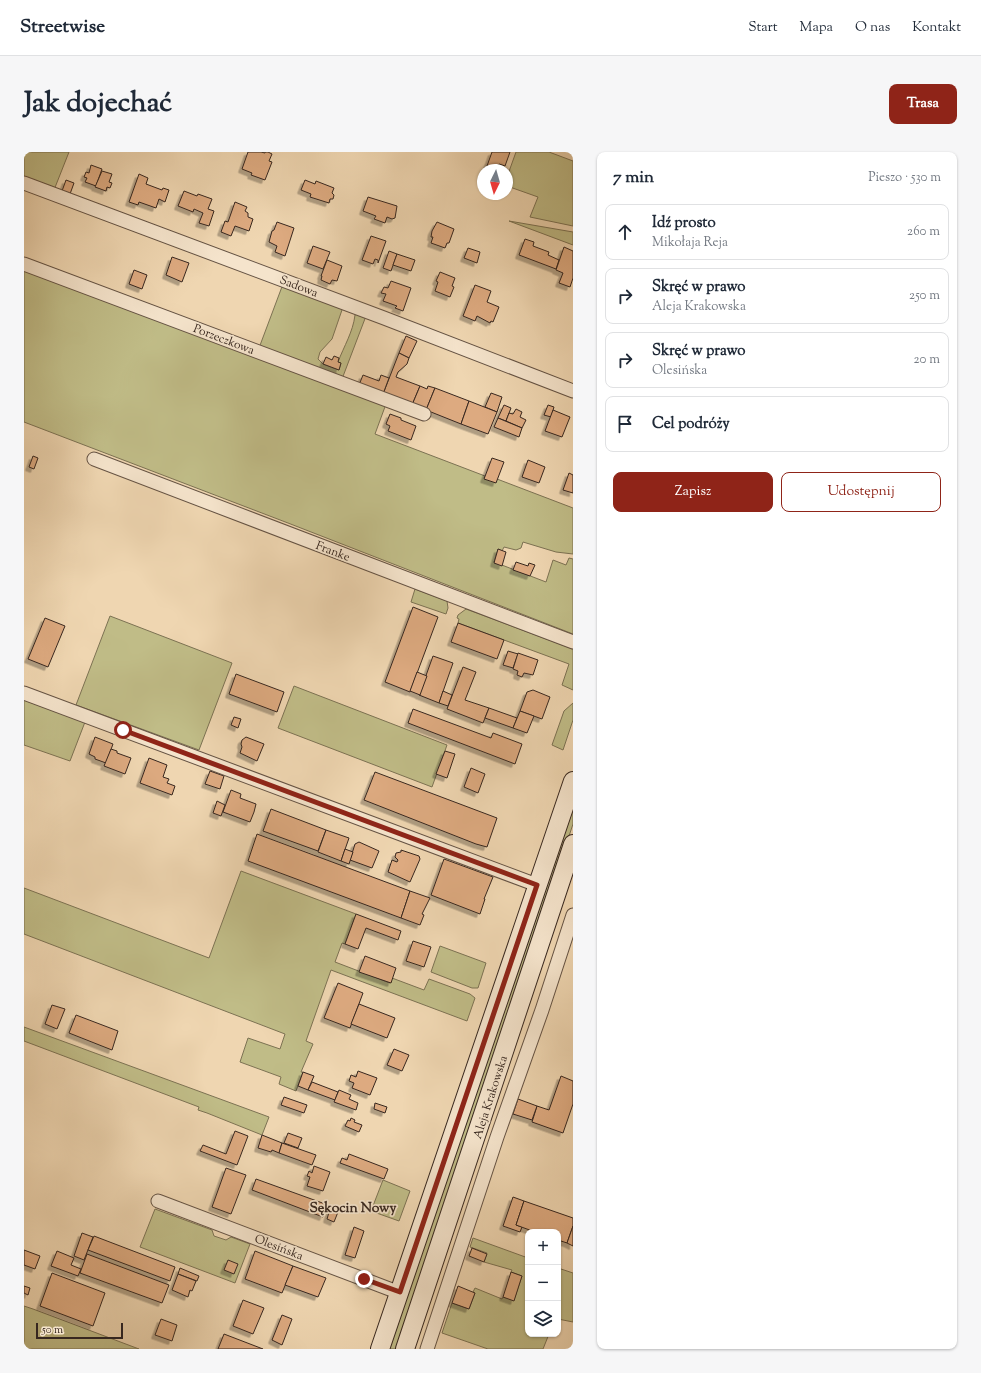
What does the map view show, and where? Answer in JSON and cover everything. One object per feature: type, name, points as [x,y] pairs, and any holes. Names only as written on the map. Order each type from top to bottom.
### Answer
[{"type":"main road","name":"Aleja Krakowska","points":[[380,1349],[573,781]]},
{"type":"main road","name":"Aleja Krakowska","points":[[405,1349],[573,844]]},
{"type":"street","name":"Sadowa","points":[[24,183],[384,318],[573,391]]},
{"type":"street","name":"Porzeczkowa","points":[[24,264],[424,414]]},
{"type":"street","name":"Franke","points":[[94,459],[573,642]]},
{"type":"street","points":[[24,693],[537,885]]},
{"type":"street","points":[[427,1349],[494,1144],[542,1010],[573,915]]},
{"type":"street","name":"Olesińska","points":[[158,1200],[400,1292]]},
{"type":"shaded area","points":[[24,152],[69,152],[54,190],[24,179]]},
{"type":"shaded area","points":[[516,152],[549,152],[573,161],[573,226],[530,217],[538,197],[513,188],[513,164],[512,164]]},
{"type":"shaded area","points":[[509,221],[573,232],[573,245]]},
{"type":"shaded area","points":[[24,267],[386,404],[375,434],[485,476],[484,478],[497,479],[573,508],[573,554],[556,552],[523,542],[521,548],[516,550],[504,547],[502,551],[498,549],[494,562],[546,582],[553,560],[566,565],[569,558],[573,559],[573,634],[24,422]]},
{"type":"shaded area","points":[[283,284],[343,307],[332,339],[320,352],[318,359],[323,364],[339,370],[341,363],[338,362],[350,333],[355,315],[359,313],[366,316],[342,379],[259,348]]},
{"type":"shaded area","points":[[415,589],[447,601],[448,608],[446,614],[411,602]]},
{"type":"shaded area","points":[[466,609],[573,649],[573,690],[562,685],[569,664],[458,623],[458,615]]},
{"type":"shaded area","points":[[110,616],[232,663],[199,750],[76,705]]},
{"type":"shaded area","points":[[294,686],[447,745],[432,787],[278,728]]},
{"type":"shaded area","points":[[24,700],[85,722],[70,761],[24,745]]},
{"type":"shaded area","points":[[573,703],[573,720],[563,750],[552,745],[564,711]]},
{"type":"shaded area","points":[[573,802],[573,824],[398,1349],[388,1349]]},
{"type":"shaded area","points":[[241,871],[356,914],[345,944],[342,943],[335,962],[390,983],[392,978],[424,990],[429,979],[470,994],[475,998],[467,1021],[331,970],[306,1041],[313,1044],[301,1072],[303,1072],[296,1091],[279,1084],[281,1077],[240,1062],[248,1038],[280,1049],[285,1034],[24,934],[24,888],[209,958]]},
{"type":"shaded area","points":[[440,946],[486,963],[478,988],[472,988],[431,972]]},
{"type":"shaded area","points":[[24,1027],[269,1117],[262,1135],[198,1110],[199,1107],[24,1041]]},
{"type":"shaded area","points":[[383,1180],[410,1191],[399,1221],[371,1211]]},
{"type":"shaded area","points":[[155,1209],[212,1230],[214,1236],[226,1240],[231,1237],[250,1244],[235,1283],[140,1247]]},
{"type":"shaded area","points":[[473,1238],[525,1257],[525,1337],[548,1337],[543,1349],[488,1349],[442,1333],[452,1303],[469,1309],[475,1293],[473,1292],[475,1288],[502,1299],[503,1297],[514,1300],[522,1276],[511,1272],[512,1270],[484,1262],[487,1253],[470,1247]]},
{"type":"shaded area","points":[[561,1269],[573,1273],[573,1322],[561,1320]]},
{"type":"shaded area","points":[[24,1306],[33,1309],[139,1349],[24,1349]]},
{"type":"building","points":[[248,152],[268,152],[272,154],[269,161],[272,162],[265,180],[251,175],[252,173],[242,169]]},
{"type":"building","points":[[492,152],[510,152],[506,164],[488,164]]},
{"type":"building","points":[[91,165],[102,169],[96,186],[85,182],[87,178],[84,177],[86,172],[89,173]]},
{"type":"building","points":[[102,171],[112,174],[109,182],[112,183],[110,188],[107,187],[106,191],[95,187]]},
{"type":"building","points":[[139,174],[148,178],[146,184],[162,190],[163,188],[169,190],[165,202],[159,199],[156,208],[139,202],[138,205],[129,202]]},
{"type":"building","points":[[66,180],[74,183],[70,194],[62,191]]},
{"type":"building","points":[[305,180],[315,184],[316,181],[334,188],[332,193],[334,195],[333,199],[330,199],[329,203],[310,197],[311,194],[301,190]]},
{"type":"building","points":[[184,191],[197,196],[198,194],[212,199],[208,209],[214,211],[209,226],[199,223],[203,213],[194,209],[193,212],[178,206]]},
{"type":"building","points":[[368,197],[397,206],[395,218],[392,219],[387,217],[385,223],[374,219],[376,216],[363,211]]},
{"type":"building","points":[[235,202],[247,207],[245,211],[248,213],[248,217],[253,219],[249,231],[235,226],[231,236],[221,232],[225,221],[228,222]]},
{"type":"building","points":[[277,222],[294,228],[285,256],[275,252],[277,246],[269,242],[272,231],[274,230]]},
{"type":"building","points":[[437,222],[454,229],[449,243],[447,243],[445,248],[431,243],[433,237],[431,237],[432,231]]},
{"type":"building","points":[[371,236],[386,241],[378,263],[378,260],[375,259],[373,264],[362,260]]},
{"type":"building","points":[[525,239],[534,242],[533,246],[549,252],[548,255],[559,260],[556,269],[519,255]]},
{"type":"building","points":[[313,246],[330,252],[323,269],[307,263]]},
{"type":"building","points":[[564,247],[573,251],[573,278],[570,287],[559,283],[563,273],[556,270]]},
{"type":"building","points":[[468,248],[480,252],[477,263],[464,258]]},
{"type":"building","points":[[389,251],[397,254],[391,271],[383,268]]},
{"type":"building","points":[[397,254],[415,260],[411,271],[393,265]]},
{"type":"building","points":[[172,257],[189,263],[182,282],[166,275]]},
{"type":"building","points":[[327,260],[342,266],[337,281],[332,280],[330,284],[321,280]]},
{"type":"building","points":[[134,270],[147,275],[142,289],[129,284]]},
{"type":"building","points":[[440,272],[455,278],[452,286],[454,287],[450,297],[435,291],[438,282],[436,281]]},
{"type":"building","points":[[391,281],[411,288],[403,311],[395,308],[397,306],[383,301],[386,294],[381,293],[384,287],[388,288]]},
{"type":"building","points":[[475,285],[491,291],[487,302],[499,307],[493,322],[491,321],[490,323],[477,316],[475,321],[463,316]]},
{"type":"building","points":[[406,336],[417,341],[409,358],[399,353]]},
{"type":"building","points":[[399,353],[409,358],[407,364],[398,372],[396,377],[420,386],[412,405],[383,394]]},
{"type":"building","points":[[334,356],[339,358],[338,362],[341,363],[339,370],[323,364],[326,357],[332,360]]},
{"type":"building","points":[[363,375],[379,381],[381,375],[389,378],[383,394],[359,385]]},
{"type":"building","points":[[420,386],[427,389],[428,386],[435,388],[426,410],[412,405]]},
{"type":"building","points":[[435,388],[469,401],[461,424],[426,410]]},
{"type":"building","points":[[491,393],[502,397],[497,412],[485,407]]},
{"type":"building","points":[[469,401],[497,412],[488,434],[461,424]]},
{"type":"building","points":[[504,405],[511,408],[506,421],[498,418]]},
{"type":"building","points":[[548,405],[554,407],[551,417],[544,415]]},
{"type":"building","points":[[516,409],[522,412],[520,417],[526,420],[522,428],[506,421],[509,413],[513,414]]},
{"type":"building","points":[[553,410],[570,417],[562,437],[545,431]]},
{"type":"building","points":[[390,414],[416,426],[411,440],[388,431],[390,426],[386,424]]},
{"type":"building","points":[[498,418],[522,428],[519,437],[494,427]]},
{"type":"building","points":[[33,456],[38,458],[34,469],[29,467]]},
{"type":"building","points":[[492,458],[504,462],[496,483],[484,479]]},
{"type":"building","points":[[528,460],[545,467],[539,483],[522,477]]},
{"type":"building","points":[[569,473],[573,475],[573,493],[563,490]]},
{"type":"building","points":[[498,549],[506,552],[502,566],[494,563]]},
{"type":"building","points":[[516,562],[528,566],[529,563],[535,565],[530,576],[513,570]]},
{"type":"building","points":[[413,607],[438,617],[410,692],[385,682]]},
{"type":"building","points":[[45,618],[65,626],[48,667],[28,659]]},
{"type":"building","points":[[458,623],[504,640],[497,659],[451,642]]},
{"type":"building","points":[[508,651],[518,654],[513,668],[503,665]]},
{"type":"building","points":[[518,653],[538,660],[533,675],[524,673],[522,677],[517,675],[518,671],[513,669]]},
{"type":"building","points":[[433,656],[453,663],[439,703],[419,695]]},
{"type":"building","points":[[463,667],[476,672],[465,700],[489,708],[483,723],[447,709]]},
{"type":"building","points":[[417,672],[427,676],[420,695],[410,691]]},
{"type":"building","points":[[236,674],[284,692],[277,712],[229,694]]},
{"type":"building","points":[[533,690],[550,697],[542,719],[520,711],[527,692]]},
{"type":"building","points":[[443,691],[452,695],[448,706],[439,703]]},
{"type":"building","points":[[489,708],[517,718],[513,728],[485,718]]},
{"type":"building","points":[[413,709],[491,738],[493,733],[522,744],[515,764],[408,723]]},
{"type":"building","points":[[520,711],[534,716],[527,733],[513,728]]},
{"type":"building","points":[[234,717],[241,719],[238,728],[231,725]]},
{"type":"building","points":[[95,737],[113,744],[106,763],[95,759],[95,757],[89,754]]},
{"type":"building","points":[[246,737],[264,744],[257,761],[240,753],[242,740]]},
{"type":"building","points":[[111,749],[131,758],[125,774],[104,766]]},
{"type":"building","points":[[445,751],[455,754],[447,778],[436,774]]},
{"type":"building","points":[[149,758],[167,765],[163,777],[169,779],[167,783],[175,786],[172,795],[140,783]]},
{"type":"building","points":[[471,768],[485,774],[478,793],[464,787]]},
{"type":"building","points":[[210,771],[224,776],[220,789],[205,784]]},
{"type":"building","points":[[375,772],[497,818],[487,847],[364,800]]},
{"type":"building","points":[[231,790],[241,794],[240,798],[256,804],[250,822],[223,812]]},
{"type":"building","points":[[217,801],[225,805],[221,816],[213,813]]},
{"type":"building","points":[[271,809],[326,830],[318,851],[263,831]]},
{"type":"building","points":[[326,830],[349,838],[341,861],[318,852]]},
{"type":"building","points":[[257,834],[410,891],[401,918],[248,861]]},
{"type":"building","points":[[359,842],[379,851],[372,868],[350,860],[355,844]]},
{"type":"building","points":[[345,849],[353,852],[349,864],[341,861]]},
{"type":"building","points":[[401,850],[419,856],[420,859],[410,882],[388,872],[392,860],[397,862],[398,860],[395,857],[396,853],[401,852]]},
{"type":"building","points":[[444,859],[493,877],[480,914],[431,895]]},
{"type":"building","points":[[410,891],[430,898],[422,914],[424,915],[420,925],[401,918]]},
{"type":"building","points":[[356,914],[401,931],[398,940],[366,928],[358,949],[345,944]]},
{"type":"building","points":[[413,941],[431,947],[424,967],[406,961]]},
{"type":"building","points":[[365,956],[396,968],[391,983],[359,972]]},
{"type":"building","points":[[338,983],[363,993],[350,1028],[324,1018]]},
{"type":"building","points":[[359,1004],[395,1018],[387,1038],[351,1024]]},
{"type":"building","points":[[52,1005],[65,1009],[57,1029],[45,1024]]},
{"type":"building","points":[[76,1015],[118,1031],[112,1050],[69,1033]]},
{"type":"building","points":[[394,1049],[409,1055],[402,1071],[387,1065]]},
{"type":"building","points":[[358,1071],[377,1078],[370,1095],[352,1088],[354,1083],[349,1081],[351,1075],[356,1077]]},
{"type":"building","points":[[303,1072],[314,1076],[308,1090],[298,1086]]},
{"type":"building","points":[[561,1076],[573,1081],[573,1104],[563,1133],[532,1122],[537,1106],[549,1110]]},
{"type":"building","points":[[312,1082],[338,1092],[335,1100],[308,1090]]},
{"type":"building","points":[[339,1090],[351,1095],[349,1099],[358,1103],[356,1110],[334,1102]]},
{"type":"building","points":[[284,1097],[307,1105],[304,1113],[281,1105]]},
{"type":"building","points":[[518,1099],[537,1106],[532,1120],[513,1114]]},
{"type":"building","points":[[375,1103],[387,1107],[385,1113],[374,1109]]},
{"type":"building","points":[[351,1118],[355,1120],[354,1122],[362,1125],[359,1132],[345,1126]]},
{"type":"building","points":[[235,1131],[248,1136],[237,1165],[200,1151],[203,1145],[226,1154]]},
{"type":"building","points":[[288,1133],[302,1138],[298,1148],[284,1143]]},
{"type":"building","points":[[262,1135],[282,1143],[279,1153],[272,1150],[271,1152],[258,1148]]},
{"type":"building","points":[[282,1143],[316,1155],[312,1165],[279,1153]]},
{"type":"building","points":[[349,1154],[388,1169],[384,1179],[340,1163],[342,1158],[347,1160]]},
{"type":"building","points":[[314,1166],[330,1172],[323,1191],[307,1186],[310,1177],[307,1176],[309,1171],[312,1173]]},
{"type":"building","points":[[226,1168],[246,1175],[231,1214],[212,1207]]},
{"type":"building","points":[[256,1179],[328,1205],[323,1217],[252,1190]]},
{"type":"building","points":[[513,1197],[524,1201],[516,1225],[522,1227],[520,1232],[503,1226]]},
{"type":"building","points":[[524,1201],[573,1218],[573,1226],[567,1243],[561,1241],[561,1229],[527,1229],[516,1225]]},
{"type":"building","points":[[330,1209],[338,1212],[334,1222],[327,1219]]},
{"type":"building","points":[[573,1226],[573,1246],[567,1243]]},
{"type":"building","points":[[354,1227],[364,1231],[355,1258],[345,1255]]},
{"type":"building","points":[[82,1233],[93,1237],[84,1260],[74,1256]]},
{"type":"building","points":[[94,1236],[175,1267],[170,1281],[88,1250]]},
{"type":"building","points":[[472,1248],[487,1254],[484,1262],[469,1256]]},
{"type":"building","points":[[24,1250],[40,1256],[35,1269],[24,1265]]},
{"type":"building","points":[[57,1251],[74,1258],[71,1265],[81,1269],[78,1276],[51,1266]]},
{"type":"building","points":[[255,1251],[293,1266],[282,1293],[245,1279]]},
{"type":"building","points":[[87,1254],[169,1285],[162,1303],[80,1273]]},
{"type":"building","points":[[228,1260],[238,1264],[234,1274],[224,1270]]},
{"type":"building","points":[[293,1266],[326,1278],[318,1297],[285,1285]]},
{"type":"building","points":[[180,1268],[199,1276],[197,1281],[178,1274]]},
{"type":"building","points":[[511,1272],[522,1276],[514,1301],[503,1297]]},
{"type":"building","points":[[52,1273],[105,1293],[93,1326],[40,1306]]},
{"type":"building","points":[[178,1274],[196,1281],[192,1291],[190,1290],[188,1297],[172,1290]]},
{"type":"building","points":[[24,1286],[30,1288],[28,1295],[24,1293]]},
{"type":"building","points":[[458,1286],[475,1293],[469,1309],[452,1303]]},
{"type":"building","points":[[243,1300],[264,1308],[253,1334],[233,1326]]},
{"type":"building","points":[[282,1315],[292,1319],[282,1345],[272,1340]]},
{"type":"building","points":[[161,1319],[177,1325],[172,1341],[155,1335]]},
{"type":"building","points":[[224,1334],[263,1349],[218,1349]]},
{"type":"district","name":"Sękocin Nowy","points":[[353,1207]]},
{"type":"route","points":[[123,730],[537,885],[400,1292],[364,1279]]}]
